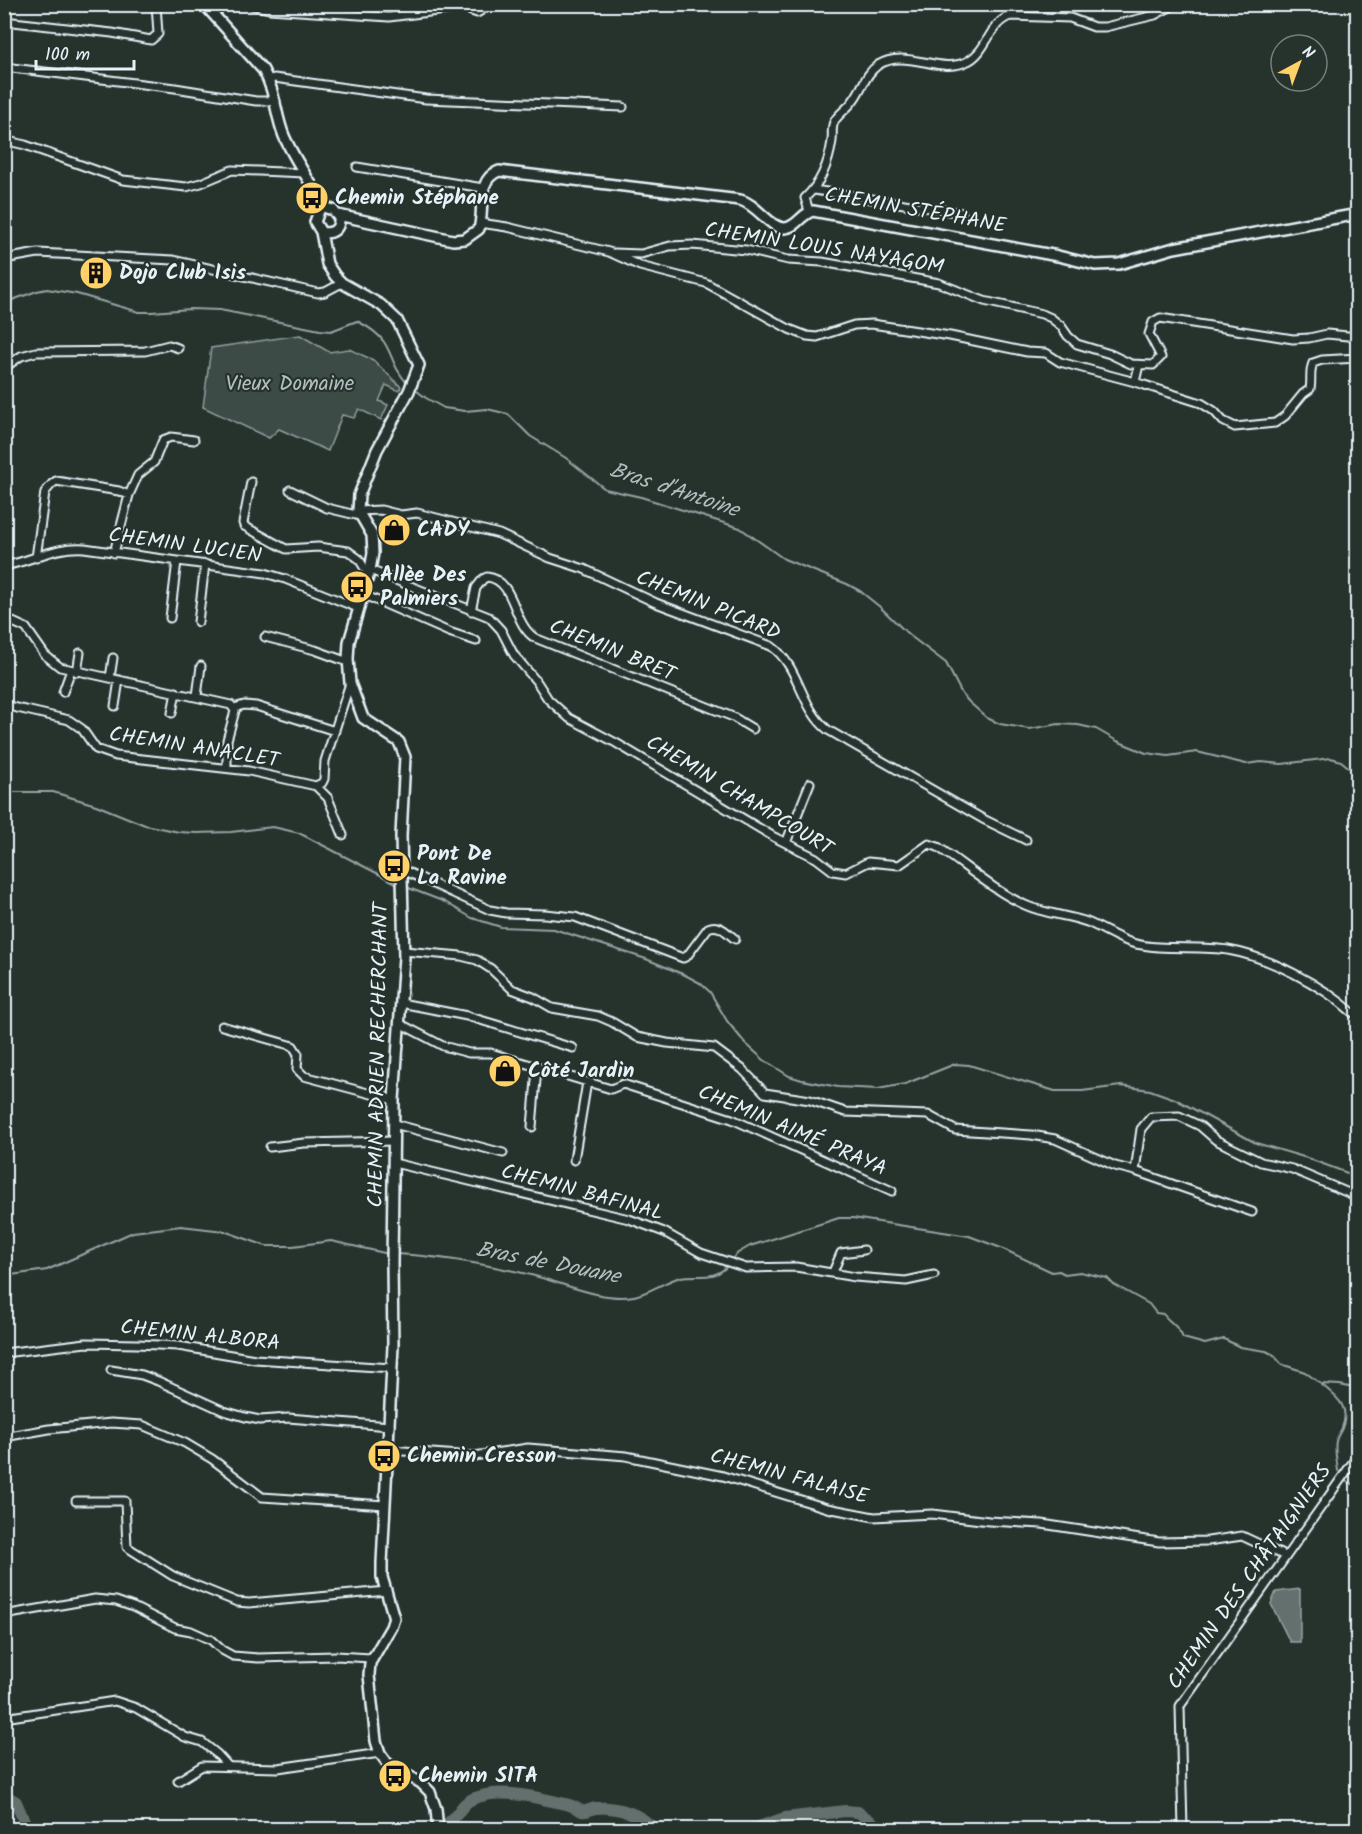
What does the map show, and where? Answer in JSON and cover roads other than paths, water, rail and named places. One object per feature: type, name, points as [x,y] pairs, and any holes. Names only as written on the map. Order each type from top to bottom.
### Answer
[{"type":"main road","points":[[204,4],[250,55],[269,80],[284,136],[317,193],[323,210]]},
{"type":"main road","name":"CHEMIN STÉPHANE","points":[[483,188],[487,179],[499,171],[740,200],[752,205],[781,228],[792,226],[809,211],[1047,253],[1095,265],[1129,262],[1174,248],[1358,214]]},
{"type":"main road","points":[[323,210],[333,210],[342,219],[386,224],[453,240],[465,239],[471,237],[478,229],[483,188]]},
{"type":"main road","points":[[323,210],[315,222],[325,236],[327,264],[342,283],[381,305],[397,320],[418,358],[419,365],[409,391],[358,495],[359,514]]},
{"type":"main road","points":[[325,236],[334,231],[342,219]]},
{"type":"main road","name":"CHEMIN ADRIEN RECHERCHANT","points":[[359,514],[372,535],[373,542],[369,572],[349,642],[350,683],[363,718],[396,739],[403,748],[405,757],[401,872],[404,951],[394,1100],[392,1368],[382,1563],[382,1577],[394,1618],[391,1627],[371,1658]]},
{"type":"main road","points":[[371,1658],[369,1675],[375,1715],[374,1729],[380,1753],[388,1764],[425,1786],[432,1795],[438,1830]]},
{"type":"street","points":[[4,21],[112,33],[148,41],[153,40],[158,34],[156,4]]},
{"type":"street","points":[[246,4],[389,17],[470,6],[473,12],[479,13],[482,4]]},
{"type":"street","points":[[809,211],[806,198],[814,190],[829,156],[834,122],[852,102],[877,65],[893,59],[960,64],[977,55],[1002,20],[1011,16],[1070,18],[1094,27],[1105,27],[1155,15],[1176,4]]},
{"type":"street","points":[[4,67],[176,88],[256,101],[276,101]]},
{"type":"street","points":[[269,80],[274,78],[348,90],[446,101],[623,107]]},
{"type":"street","points":[[4,140],[26,145],[111,178],[133,182],[186,187],[232,170],[305,173]]},
{"type":"street","points":[[357,167],[483,188]]},
{"type":"street","points":[[814,190],[962,213]]},
{"type":"street","points":[[480,223],[507,227],[609,252],[640,266],[706,283],[789,329],[807,336],[817,338],[854,325],[872,324],[950,336],[1027,352],[1046,352],[1060,363],[1136,382],[1201,404],[1235,427],[1266,425],[1275,423],[1285,416],[1310,389],[1312,380],[1310,371],[1313,363],[1322,360],[1358,358]]},
{"type":"street","name":"CHEMIN LOUIS NAYAGOM","points":[[609,252],[641,254],[670,246],[692,245],[747,250],[788,260],[822,262],[939,283],[984,301],[1020,308],[1051,318],[1062,326],[1077,344],[1139,365]]},
{"type":"street","points":[[4,259],[38,253],[173,260],[318,293],[342,283]]},
{"type":"street","points":[[1136,382],[1139,365],[1153,365],[1161,357],[1149,334],[1153,322],[1160,318],[1293,339],[1327,334],[1358,337]]},
{"type":"street","points":[[4,368],[21,356],[36,352],[145,351],[169,345],[178,348]]},
{"type":"street","points":[[114,553],[129,495],[138,475],[154,462],[163,440],[171,437],[194,440]]},
{"type":"street","points":[[36,558],[45,492],[56,481],[119,491],[129,495]]},
{"type":"street","points":[[251,482],[244,526],[286,549],[318,547],[348,551],[359,559],[369,572]]},
{"type":"street","name":"CHEMIN PICARD","points":[[290,490],[327,508],[359,514],[381,510],[401,515],[417,513],[499,534],[559,562],[584,569],[656,603],[771,646],[783,655],[811,711],[828,730],[983,819],[1026,840]]},
{"type":"street","name":"CHEMIN LUCIEN","points":[[4,566],[70,547],[265,573],[358,608]]},
{"type":"street","points":[[170,618],[177,561]]},
{"type":"street","points":[[198,622],[205,564]]},
{"type":"street","name":"CHEMIN CHAMPCOURT","points":[[369,572],[489,617],[501,630],[514,655],[548,699],[569,718],[616,742],[786,843],[816,858],[833,871],[839,873],[852,870],[868,862],[899,865],[929,844],[938,847],[1024,904],[1050,914],[1084,921],[1131,943],[1147,946],[1228,950],[1259,959],[1322,988],[1353,1013],[1358,1014]]},
{"type":"street","name":"CHEMIN BRET","points":[[471,611],[479,582],[487,577],[496,580],[508,591],[522,626],[535,638],[733,717],[753,729]]},
{"type":"street","points":[[362,594],[449,632],[476,641]]},
{"type":"street","points":[[4,618],[26,628],[53,662],[74,671],[224,702],[234,708],[244,705],[256,706],[335,731]]},
{"type":"street","points":[[265,637],[315,650],[348,662]]},
{"type":"street","points":[[63,692],[80,653]]},
{"type":"street","points":[[110,678],[113,658]]},
{"type":"street","points":[[196,696],[201,666]]},
{"type":"street","points":[[115,706],[119,680]]},
{"type":"street","points":[[343,835],[328,798],[316,786],[324,779],[325,761],[350,683]]},
{"type":"street","points":[[172,714],[176,692]]},
{"type":"street","name":"CHEMIN ANACLET","points":[[4,705],[69,720],[82,729],[96,749],[116,756],[227,768],[316,786]]},
{"type":"street","points":[[227,768],[227,740],[234,708]]},
{"type":"street","points":[[786,843],[810,783]]},
{"type":"street","points":[[401,872],[490,910],[575,917],[683,958],[712,926],[718,926],[735,939]]},
{"type":"street","points":[[404,951],[461,956],[477,960],[491,969],[512,989],[552,1008],[598,1016],[637,1036],[667,1043],[714,1048],[742,1069],[765,1093],[810,1100],[845,1112],[928,1115],[956,1130],[1031,1134],[1055,1139],[1114,1166],[1136,1171],[1252,1212]]},
{"type":"street","points":[[401,1003],[467,1016],[573,1048]]},
{"type":"street","name":"CHEMIN AIMÉ PRAYA","points":[[399,1023],[442,1046],[469,1053],[491,1053],[611,1089],[622,1084],[732,1119],[892,1191]]},
{"type":"street","points":[[222,1026],[292,1046],[298,1054],[297,1069],[304,1076],[394,1100]]},
{"type":"street","points":[[532,1127],[537,1068]]},
{"type":"street","points":[[574,1160],[587,1082]]},
{"type":"street","points":[[1136,1171],[1141,1129],[1151,1117],[1179,1116],[1200,1126],[1216,1140],[1261,1162],[1292,1169],[1358,1197]]},
{"type":"street","points":[[394,1124],[503,1153]]},
{"type":"street","points":[[270,1147],[304,1143],[394,1141]]},
{"type":"street","name":"CHEMIN BAFINAL","points":[[394,1162],[629,1219],[664,1232],[694,1249],[735,1266],[757,1269],[784,1266],[864,1278],[906,1281],[934,1275]]},
{"type":"street","points":[[833,1272],[841,1253],[864,1250]]},
{"type":"street","name":"CHEMIN ALBORA","points":[[4,1353],[86,1343],[137,1344],[178,1346],[255,1359],[392,1368]]},
{"type":"street","points":[[111,1370],[142,1375],[224,1411],[245,1417],[260,1420],[288,1418],[390,1426]]},
{"type":"street","points":[[4,1437],[49,1429],[111,1423],[142,1425],[185,1443],[212,1459],[262,1497],[385,1505]]},
{"type":"street","name":"CHEMIN FALAISE","points":[[389,1450],[474,1456],[528,1448],[626,1456],[723,1476],[827,1508],[874,1517],[932,1514],[989,1521],[1042,1524],[1159,1542],[1208,1541],[1242,1536],[1285,1556]]},
{"type":"street","name":"CHEMIN DES CHÂTAIGNIERS","points":[[1184,1830],[1180,1706],[1358,1455]]},
{"type":"street","points":[[76,1501],[125,1500],[127,1547],[173,1576],[237,1602],[249,1603],[387,1591]]},
{"type":"street","points":[[4,1615],[95,1599],[116,1601],[175,1628],[191,1631],[211,1640],[233,1656],[258,1659],[336,1656],[371,1658]]},
{"type":"street","points":[[4,1718],[115,1701],[136,1708],[185,1737],[202,1742],[228,1766]]},
{"type":"street","points":[[178,1781],[202,1766],[278,1768],[380,1753]]},
{"type":"waterway","name":"Bras d'Antoine","points":[[4,303],[47,289],[77,294],[139,312],[220,310],[331,331],[357,321],[382,339],[399,373],[408,384]]},
{"type":"waterway","name":"Bras d'Antoine","points":[[412,387],[444,408],[465,411],[487,409],[508,414],[530,436],[566,458],[605,489],[641,497],[740,528],[784,559],[860,591],[909,635],[946,663],[962,694],[969,702],[987,718],[1000,724],[1029,729],[1059,724],[1078,725],[1096,729],[1146,753],[1168,756],[1197,752],[1246,764],[1261,762],[1282,764],[1331,758],[1341,761],[1358,775]]},
{"type":"waterway","points":[[4,792],[53,792],[96,805],[145,825],[179,832],[231,832],[273,827],[299,833],[398,884]]},
{"type":"waterway","points":[[406,887],[445,902],[472,918],[501,927],[554,929],[646,959],[685,975],[700,983],[710,992],[727,1021],[745,1043],[764,1060],[789,1076],[802,1080],[838,1087],[878,1089],[905,1084],[955,1064],[969,1065],[1055,1091],[1082,1091],[1121,1086],[1150,1090],[1175,1099],[1256,1143],[1307,1158],[1358,1177]]},
{"type":"waterway","name":"Bras de Douane","points":[[731,1260],[750,1246],[839,1218],[853,1218],[969,1236],[1052,1272],[1059,1271],[1065,1274],[1080,1272],[1107,1278],[1113,1284],[1149,1304],[1156,1313],[1163,1314],[1177,1327],[1183,1338],[1205,1344],[1224,1339],[1240,1347],[1266,1351],[1274,1355],[1281,1364],[1305,1372],[1321,1384],[1358,1389]]},
{"type":"waterway","name":"Bras de Douane","points":[[4,1276],[47,1270],[133,1232],[181,1226],[224,1231],[266,1246],[293,1246],[331,1241],[389,1254]]},
{"type":"waterway","name":"Bras de Douane","points":[[395,1254],[494,1267],[539,1277],[594,1294],[621,1297],[634,1296],[681,1277],[712,1275],[728,1265]]},
{"type":"waterway","points":[[1321,1384],[1332,1393],[1345,1414],[1335,1445],[1338,1471]]},
{"type":"waterway","points":[[1345,1481],[1358,1486]]},
{"type":"waterway","points":[[430,1830],[447,1824],[469,1801],[492,1794],[549,1800],[571,1805],[582,1811],[595,1808],[619,1810],[635,1815],[654,1830]]},
{"type":"waterway","points":[[4,1802],[11,1799],[16,1802],[28,1830]]},
{"type":"waterway","points":[[750,1830],[785,1818],[845,1811],[858,1812],[883,1830]]},
{"type":"place","name":"Chemin Stéphane","points":[[312,198]]},
{"type":"place","name":"Dojo Club Isis","points":[[96,273]]},
{"type":"place","name":"CADY","points":[[394,530]]},
{"type":"place","name":"Allèe Des Palmiers","points":[[357,587]]},
{"type":"place","name":"Pont De La Ravine","points":[[394,866]]},
{"type":"place","name":"Côté Jardin","points":[[505,1071]]},
{"type":"place","name":"Chemin Cresson","points":[[384,1456]]},
{"type":"place","name":"Chemin SITA","points":[[395,1776]]},
{"type":"park label","name":"Vieux Domaine","points":[[290,384]]}]
